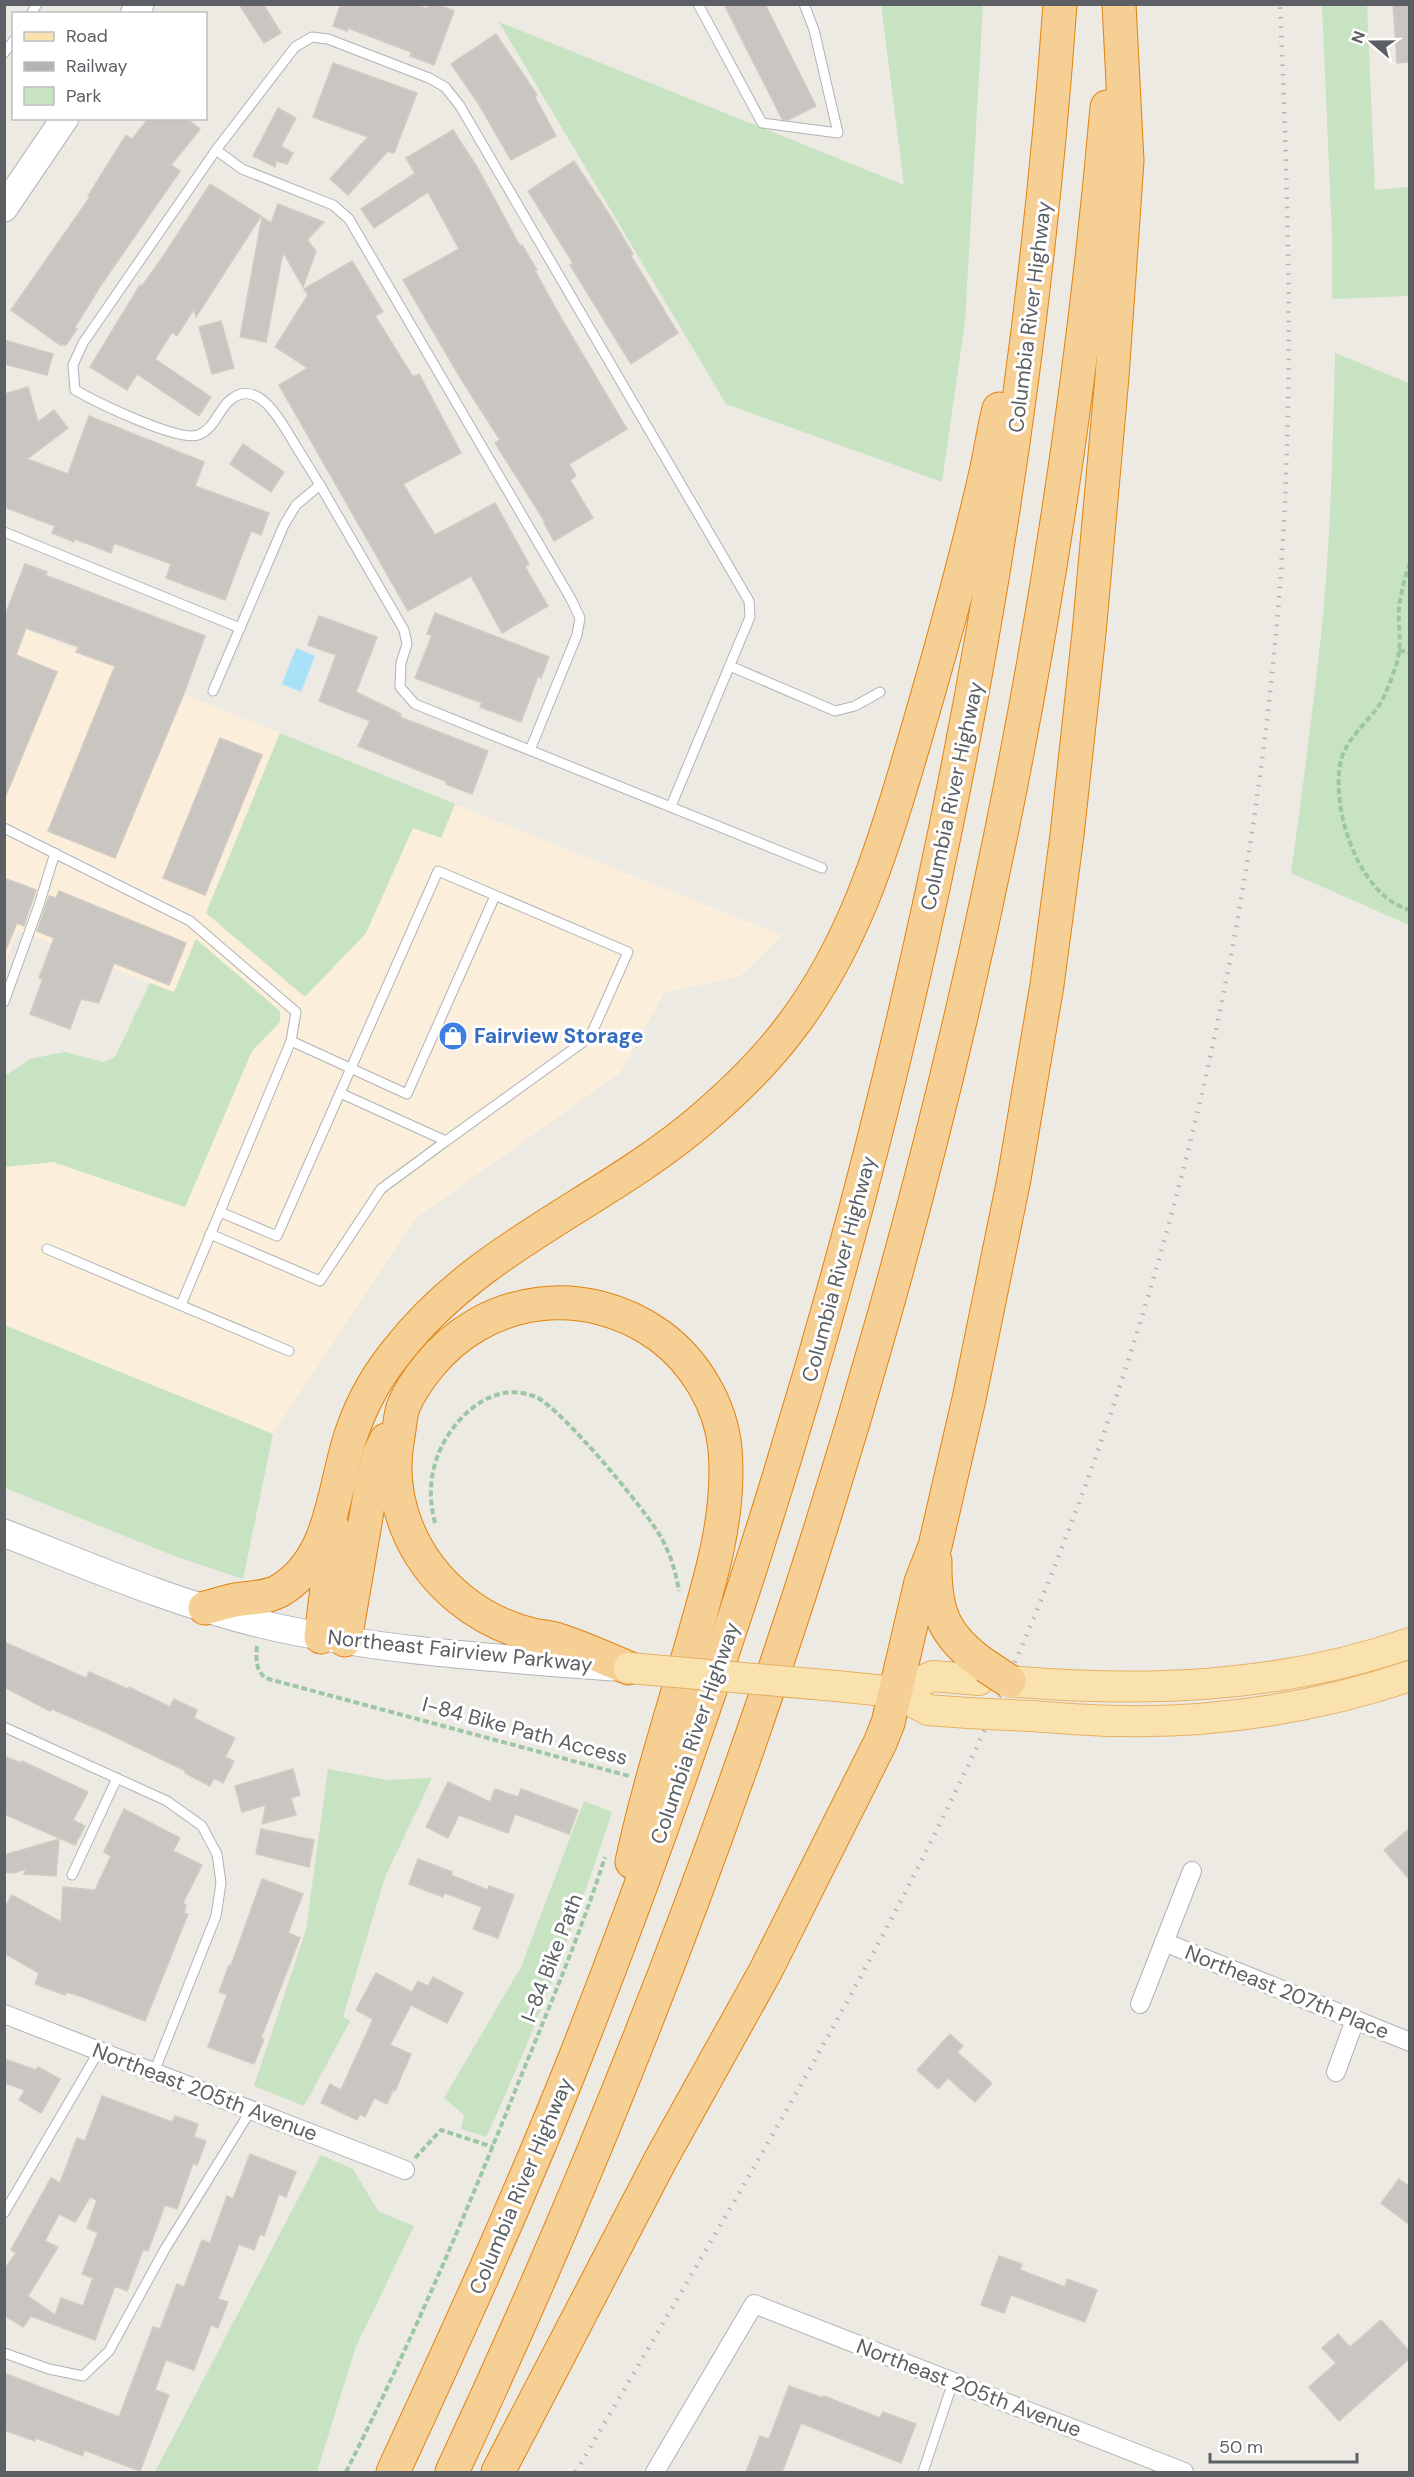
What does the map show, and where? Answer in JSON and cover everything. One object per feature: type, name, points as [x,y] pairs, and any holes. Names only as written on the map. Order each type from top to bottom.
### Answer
[{"type":"highway","name":"Columbia River Highway","points":[[393,2472],[505,2225],[608,1974],[663,1827],[734,1624],[813,1366],[866,1172],[908,1001],[968,725],[1006,500],[1038,259],[1052,127],[1060,4]]},
{"type":"highway","points":[[498,2472],[661,2159],[770,1962],[880,1743],[895,1692],[921,1582],[935,1546],[969,1399],[1014,1179],[1047,985],[1067,835],[1089,633],[1110,400],[1127,160],[1117,4]]},
{"type":"highway","points":[[452,2472],[573,2205],[664,1978],[786,1640],[893,1285],[979,939],[1022,730],[1044,605],[1065,482],[1092,266],[1117,4]]},
{"type":"highway","points":[[205,1608],[240,1599],[274,1594],[291,1583],[309,1563],[333,1510],[348,1445],[367,1398],[397,1351],[418,1326],[453,1291],[495,1258],[660,1151],[741,1085],[791,1028],[840,950],[854,920],[886,835],[919,725],[965,554],[1038,259]]},
{"type":"highway","points":[[333,1639],[380,1453],[418,1379],[456,1337],[506,1311],[535,1304],[568,1302],[622,1314],[648,1327],[672,1344],[689,1362],[717,1413],[725,1447],[725,1484],[719,1541],[712,1576],[642,1816],[608,1974]]},
{"type":"highway","points":[[403,1406],[395,1452],[394,1474],[397,1502],[408,1534],[425,1562],[443,1584],[461,1600],[509,1628],[558,1640],[629,1668]]},
{"type":"highway","points":[[333,1510],[333,1639]]},
{"type":"highway","points":[[935,1546],[937,1597],[949,1632],[991,1676]]},
{"type":"main road","points":[[4,208],[64,120]]},
{"type":"main road","name":"Northeast Fairview Parkway","points":[[4,1533],[205,1608],[259,1623],[333,1639],[406,1649],[895,1692],[928,1710],[1123,1721],[1211,1716],[1325,1699],[1410,1676]]},
{"type":"main road","name":"Northeast Fairview Parkway","points":[[895,1692],[933,1676],[991,1676],[1043,1684],[1150,1687],[1240,1682],[1318,1669],[1410,1643]]},
{"type":"street","points":[[1140,2004],[1192,1872]]},
{"type":"street","name":"Northeast 207th Place","points":[[1164,1942],[1410,2042]]},
{"type":"street","name":"Northeast 205th Avenue","points":[[4,2014],[405,2170]]},
{"type":"street","points":[[1336,2072],[1355,2020]]},
{"type":"street","name":"Northeast 205th Avenue","points":[[655,2472],[754,2304],[1184,2472]]},
{"type":"lane","points":[[698,4],[762,123],[837,133],[814,30],[804,4]]},
{"type":"lane","points":[[671,806],[750,617],[749,602],[460,106],[445,87],[328,39],[312,37],[295,47],[216,150],[83,343],[73,365],[75,390],[94,401],[181,436],[199,435],[218,418],[229,401],[243,394],[255,395],[273,409],[404,630],[407,644],[401,663],[400,687],[415,704],[822,868]]},
{"type":"lane","points":[[216,150],[242,169],[333,205],[349,219],[571,599],[580,618],[577,635],[530,750]]},
{"type":"lane","points":[[213,691],[284,525],[296,506],[320,486]]},
{"type":"lane","points":[[4,532],[240,628]]},
{"type":"lane","points":[[730,666],[835,711],[855,706],[880,692]]},
{"type":"lane","points":[[4,828],[190,921],[296,1012],[291,1041],[181,1305]]},
{"type":"lane","points":[[4,1002],[55,853]]},
{"type":"lane","points":[[210,1234],[320,1281],[381,1190],[590,1036],[627,952],[438,871],[278,1236],[220,1212]]},
{"type":"lane","points":[[291,1041],[407,1094],[495,896]]},
{"type":"lane","points":[[340,1093],[446,1141]]},
{"type":"lane","points":[[47,1249],[289,1351]]},
{"type":"lane","points":[[4,1727],[167,1801],[202,1826],[217,1854],[221,1883],[216,1916],[154,2072]]},
{"type":"lane","points":[[72,1875],[117,1778]]},
{"type":"lane","points":[[4,2213],[99,2051]]},
{"type":"lane","points":[[4,2353],[49,2369],[83,2376],[109,2350],[165,2249],[250,2110]]},
{"type":"lane","points":[[923,2472],[953,2382]]},
{"type":"path","points":[[1410,563],[1400,607],[1397,661],[1380,703],[1358,731],[1341,759],[1339,782],[1340,806],[1358,864],[1371,884],[1388,901],[1410,910]]},
{"type":"path","points":[[1399,650],[1410,653]]},
{"type":"path","points":[[437,1527],[430,1495],[435,1465],[441,1448],[459,1420],[470,1409],[489,1397],[518,1391],[536,1397],[563,1419],[648,1516],[663,1540],[676,1572],[680,1596]]},
{"type":"path","name":"I-84 Bike Path Access","points":[[259,1623],[255,1664],[265,1678],[632,1777],[629,1787]]},
{"type":"path","name":"I-84 Bike Path","points":[[346,2472],[425,2302],[493,2147],[566,1967],[608,1849]]},
{"type":"path","points":[[405,2170],[441,2130],[493,2147]]},
{"type":"shaded area","name":"Fairview Storage","points":[[5,621],[280,733],[206,913],[366,933],[413,828],[441,838],[455,804],[782,936],[740,976],[664,993],[621,1072],[415,1219],[273,1434],[5,1325],[4,1167],[53,1162],[185,1207],[252,1051],[280,1022],[196,939],[174,993],[18,930],[5,965]]},
{"type":"green space","points":[[881,5],[983,5],[965,322],[942,482],[726,404],[499,22],[904,185]]},
{"type":"green space","points":[[1322,5],[1367,5],[1375,190],[1409,187],[1409,296],[1332,299],[1332,236]]},
{"type":"green space","points":[[1335,353],[1409,383],[1409,925],[1291,873],[1326,583]]},
{"type":"green space","points":[[280,733],[455,804],[441,838],[413,828],[366,933],[305,997],[206,913]]},
{"type":"green space","points":[[196,939],[280,1011],[280,1022],[252,1051],[185,1207],[53,1162],[5,1167],[5,1073],[8,1074],[30,1059],[65,1052],[104,1062],[115,1057],[150,983],[174,992]]},
{"type":"green space","points":[[4,1325],[273,1434],[243,1579],[177,1557],[5,1488]]},
{"type":"green space","points":[[328,1769],[387,1780],[432,1778],[385,1877],[343,2017],[350,2021],[304,2106],[254,2086],[306,1930]]},
{"type":"green space","points":[[584,1801],[612,1812],[569,1935],[538,2017],[486,2137],[461,2129],[464,2115],[444,2098],[521,1967]]},
{"type":"green space","points":[[321,2155],[353,2169],[378,2211],[414,2226],[355,2349],[317,2472],[155,2472]]},
{"type":"water","points":[[296,648],[315,656],[301,692],[282,684]]},
{"type":"building","points":[[239,4],[263,4],[281,33],[264,43]]},
{"type":"building","points":[[341,4],[415,4],[427,9],[429,4],[437,4],[454,11],[434,65],[410,56],[411,52],[348,28],[347,31],[333,26]]},
{"type":"building","points":[[724,4],[765,4],[816,106],[788,120],[782,119]]},
{"type":"building","points":[[1393,4],[1410,4],[1410,62],[1397,63]]},
{"type":"building","points":[[496,34],[537,95],[535,97],[556,136],[511,160],[478,103],[451,64]]},
{"type":"building","points":[[333,63],[417,93],[394,153],[388,151],[348,195],[330,179],[368,137],[313,117]]},
{"type":"building","points":[[278,108],[296,118],[281,146],[293,153],[287,164],[276,161],[275,167],[253,156]]},
{"type":"building","points":[[147,120],[189,120],[200,129],[171,165],[180,171],[101,285],[66,345],[60,345],[11,310],[90,197],[88,196],[126,135],[132,139]]},
{"type":"building","points":[[453,130],[477,167],[520,246],[522,245],[537,270],[535,271],[564,323],[627,429],[569,464],[576,476],[570,480],[593,518],[554,541],[545,522],[495,443],[500,440],[403,280],[459,249],[428,192],[374,228],[361,209],[415,173],[406,158]]},
{"type":"building","points":[[574,161],[609,214],[633,254],[631,256],[678,333],[631,364],[570,265],[573,263],[528,191]]},
{"type":"building","points":[[210,184],[261,216],[196,317],[194,309],[177,336],[172,332],[155,359],[211,397],[199,416],[137,374],[127,390],[90,367],[140,285],[142,286],[164,255]]},
{"type":"building","points":[[278,204],[324,222],[307,240],[316,251],[303,287],[283,252],[266,342],[240,337],[262,217],[271,223]]},
{"type":"building","points":[[352,261],[383,312],[375,316],[413,377],[419,374],[461,453],[403,484],[435,535],[495,503],[529,564],[525,567],[548,606],[502,633],[471,576],[408,611],[279,385],[308,368],[275,347],[308,295],[304,289]]},
{"type":"building","points":[[221,321],[234,368],[212,374],[199,327]]},
{"type":"building","points":[[4,340],[53,354],[47,375],[4,364]]},
{"type":"building","points":[[28,387],[38,422],[54,410],[68,428],[27,459],[68,474],[89,416],[204,462],[195,486],[269,513],[261,535],[251,531],[225,600],[166,578],[171,564],[114,543],[111,553],[75,539],[74,542],[52,533],[55,526],[4,507],[4,394]]},
{"type":"building","points":[[243,444],[284,472],[271,492],[230,464]]},
{"type":"building","points":[[25,564],[47,572],[45,575],[205,636],[185,691],[115,858],[48,831],[115,666],[76,652],[79,647],[26,628],[16,655],[57,672],[4,800],[4,618]]},
{"type":"building","points":[[435,613],[549,657],[541,678],[538,676],[521,722],[480,707],[482,703],[415,678],[432,635],[427,634]]},
{"type":"building","points":[[319,616],[377,637],[356,692],[401,714],[400,717],[488,751],[472,794],[358,746],[370,721],[319,701],[336,655],[308,645]]},
{"type":"building","points":[[220,738],[262,755],[205,895],[163,878]]},
{"type":"building","points":[[4,878],[36,890],[24,926],[17,923],[5,952]]},
{"type":"building","points":[[59,891],[186,943],[169,985],[114,963],[99,1003],[81,999],[70,1029],[30,1014],[43,979],[39,978],[54,938],[37,931],[49,896],[56,898]]},
{"type":"building","points":[[4,1642],[86,1678],[89,1672],[128,1689],[129,1687],[170,1707],[174,1699],[197,1710],[194,1718],[235,1738],[225,1757],[234,1761],[223,1783],[214,1778],[210,1786],[185,1773],[186,1771],[107,1733],[52,1709],[50,1711],[4,1687]]},
{"type":"building","points":[[4,1756],[21,1763],[22,1761],[88,1792],[73,1820],[85,1826],[75,1845],[4,1814]]},
{"type":"building","points":[[293,1769],[300,1795],[291,1798],[296,1815],[262,1824],[266,1805],[242,1812],[235,1786]]},
{"type":"building","points":[[448,1782],[490,1802],[495,1789],[518,1797],[521,1789],[578,1810],[569,1834],[515,1814],[508,1833],[459,1815],[448,1838],[426,1827]]},
{"type":"building","points":[[124,1809],[180,1838],[173,1851],[202,1865],[183,1903],[186,1905],[184,1913],[188,1914],[145,2021],[80,1996],[66,1992],[65,1995],[35,1984],[39,1973],[4,1953],[4,1908],[12,1895],[61,1922],[63,1887],[95,1890],[111,1856],[104,1852]]},
{"type":"building","points":[[1410,1828],[1410,1880],[1384,1850]]},
{"type":"building","points":[[261,1829],[314,1840],[309,1867],[256,1854]]},
{"type":"building","points":[[59,1839],[56,1876],[24,1874],[26,1869],[14,1873],[4,1872],[4,1855]]},
{"type":"building","points":[[418,1859],[452,1872],[451,1875],[488,1890],[489,1886],[514,1895],[498,1938],[473,1929],[482,1907],[445,1893],[443,1897],[409,1884]]},
{"type":"building","points":[[262,1879],[303,1894],[288,1933],[300,1938],[261,2038],[264,2039],[254,2064],[208,2047],[227,1995],[219,1992],[229,1965],[231,1966]]},
{"type":"building","points":[[376,1973],[412,1992],[418,1981],[428,1986],[433,1977],[463,1993],[447,2023],[411,2005],[390,2045],[411,2054],[395,2091],[393,2090],[387,2104],[374,2098],[365,2117],[360,2114],[357,2120],[321,2103],[330,2084],[341,2090],[373,2019],[356,2010]]},
{"type":"building","points":[[950,2034],[963,2046],[957,2052],[992,2083],[975,2102],[948,2078],[938,2089],[917,2070]]},
{"type":"building","points":[[4,2059],[36,2070],[38,2067],[60,2079],[41,2113],[19,2100],[25,2090],[4,2083]]},
{"type":"building","points":[[102,2096],[172,2122],[175,2116],[198,2124],[194,2137],[206,2141],[197,2165],[193,2163],[177,2209],[165,2205],[148,2251],[143,2250],[127,2291],[115,2286],[95,2340],[31,2316],[23,2327],[4,2315],[4,2270],[16,2253],[11,2250],[51,2178],[60,2183],[77,2138],[85,2141]],"holes":[[[90,2197],[97,2200],[87,2228],[98,2233],[82,2274],[93,2278],[83,2306],[61,2298],[55,2315],[28,2296],[58,2247],[45,2241],[59,2214],[75,2222]]]},
{"type":"building","points":[[250,2154],[296,2172],[286,2197],[279,2194],[264,2236],[260,2234],[254,2250],[239,2244],[218,2299],[228,2302],[218,2328],[211,2325],[194,2370],[166,2360],[155,2390],[169,2395],[140,2471],[84,2450],[83,2456],[36,2438],[35,2441],[4,2430],[4,2373],[119,2417],[153,2327],[160,2329],[177,2284],[184,2287],[202,2240],[210,2243],[227,2196],[233,2199]]},
{"type":"building","points":[[1399,2179],[1410,2187],[1410,2225],[1381,2203]]},
{"type":"building","points":[[999,2256],[1022,2264],[1020,2270],[1065,2287],[1067,2279],[1097,2290],[1085,2322],[1011,2295],[1004,2313],[981,2305]]},
{"type":"building","points":[[1381,2320],[1410,2352],[1410,2358],[1339,2421],[1309,2387],[1336,2363],[1322,2348],[1338,2334],[1350,2347]]},
{"type":"building","points":[[789,2386],[823,2398],[824,2396],[880,2418],[883,2412],[916,2424],[901,2463],[801,2423],[782,2472],[746,2472],[760,2436],[769,2439]]},
{"type":"railway","points":[[576,2472],[757,2161],[874,1952],[981,1737],[1030,1627],[1078,1507],[1159,1260],[1192,1134],[1221,1007],[1244,879],[1263,751],[1277,622],[1286,468],[1289,313],[1280,4]]},
{"type":"place","name":"Fairview Storage","points":[[453,1036]]}]
